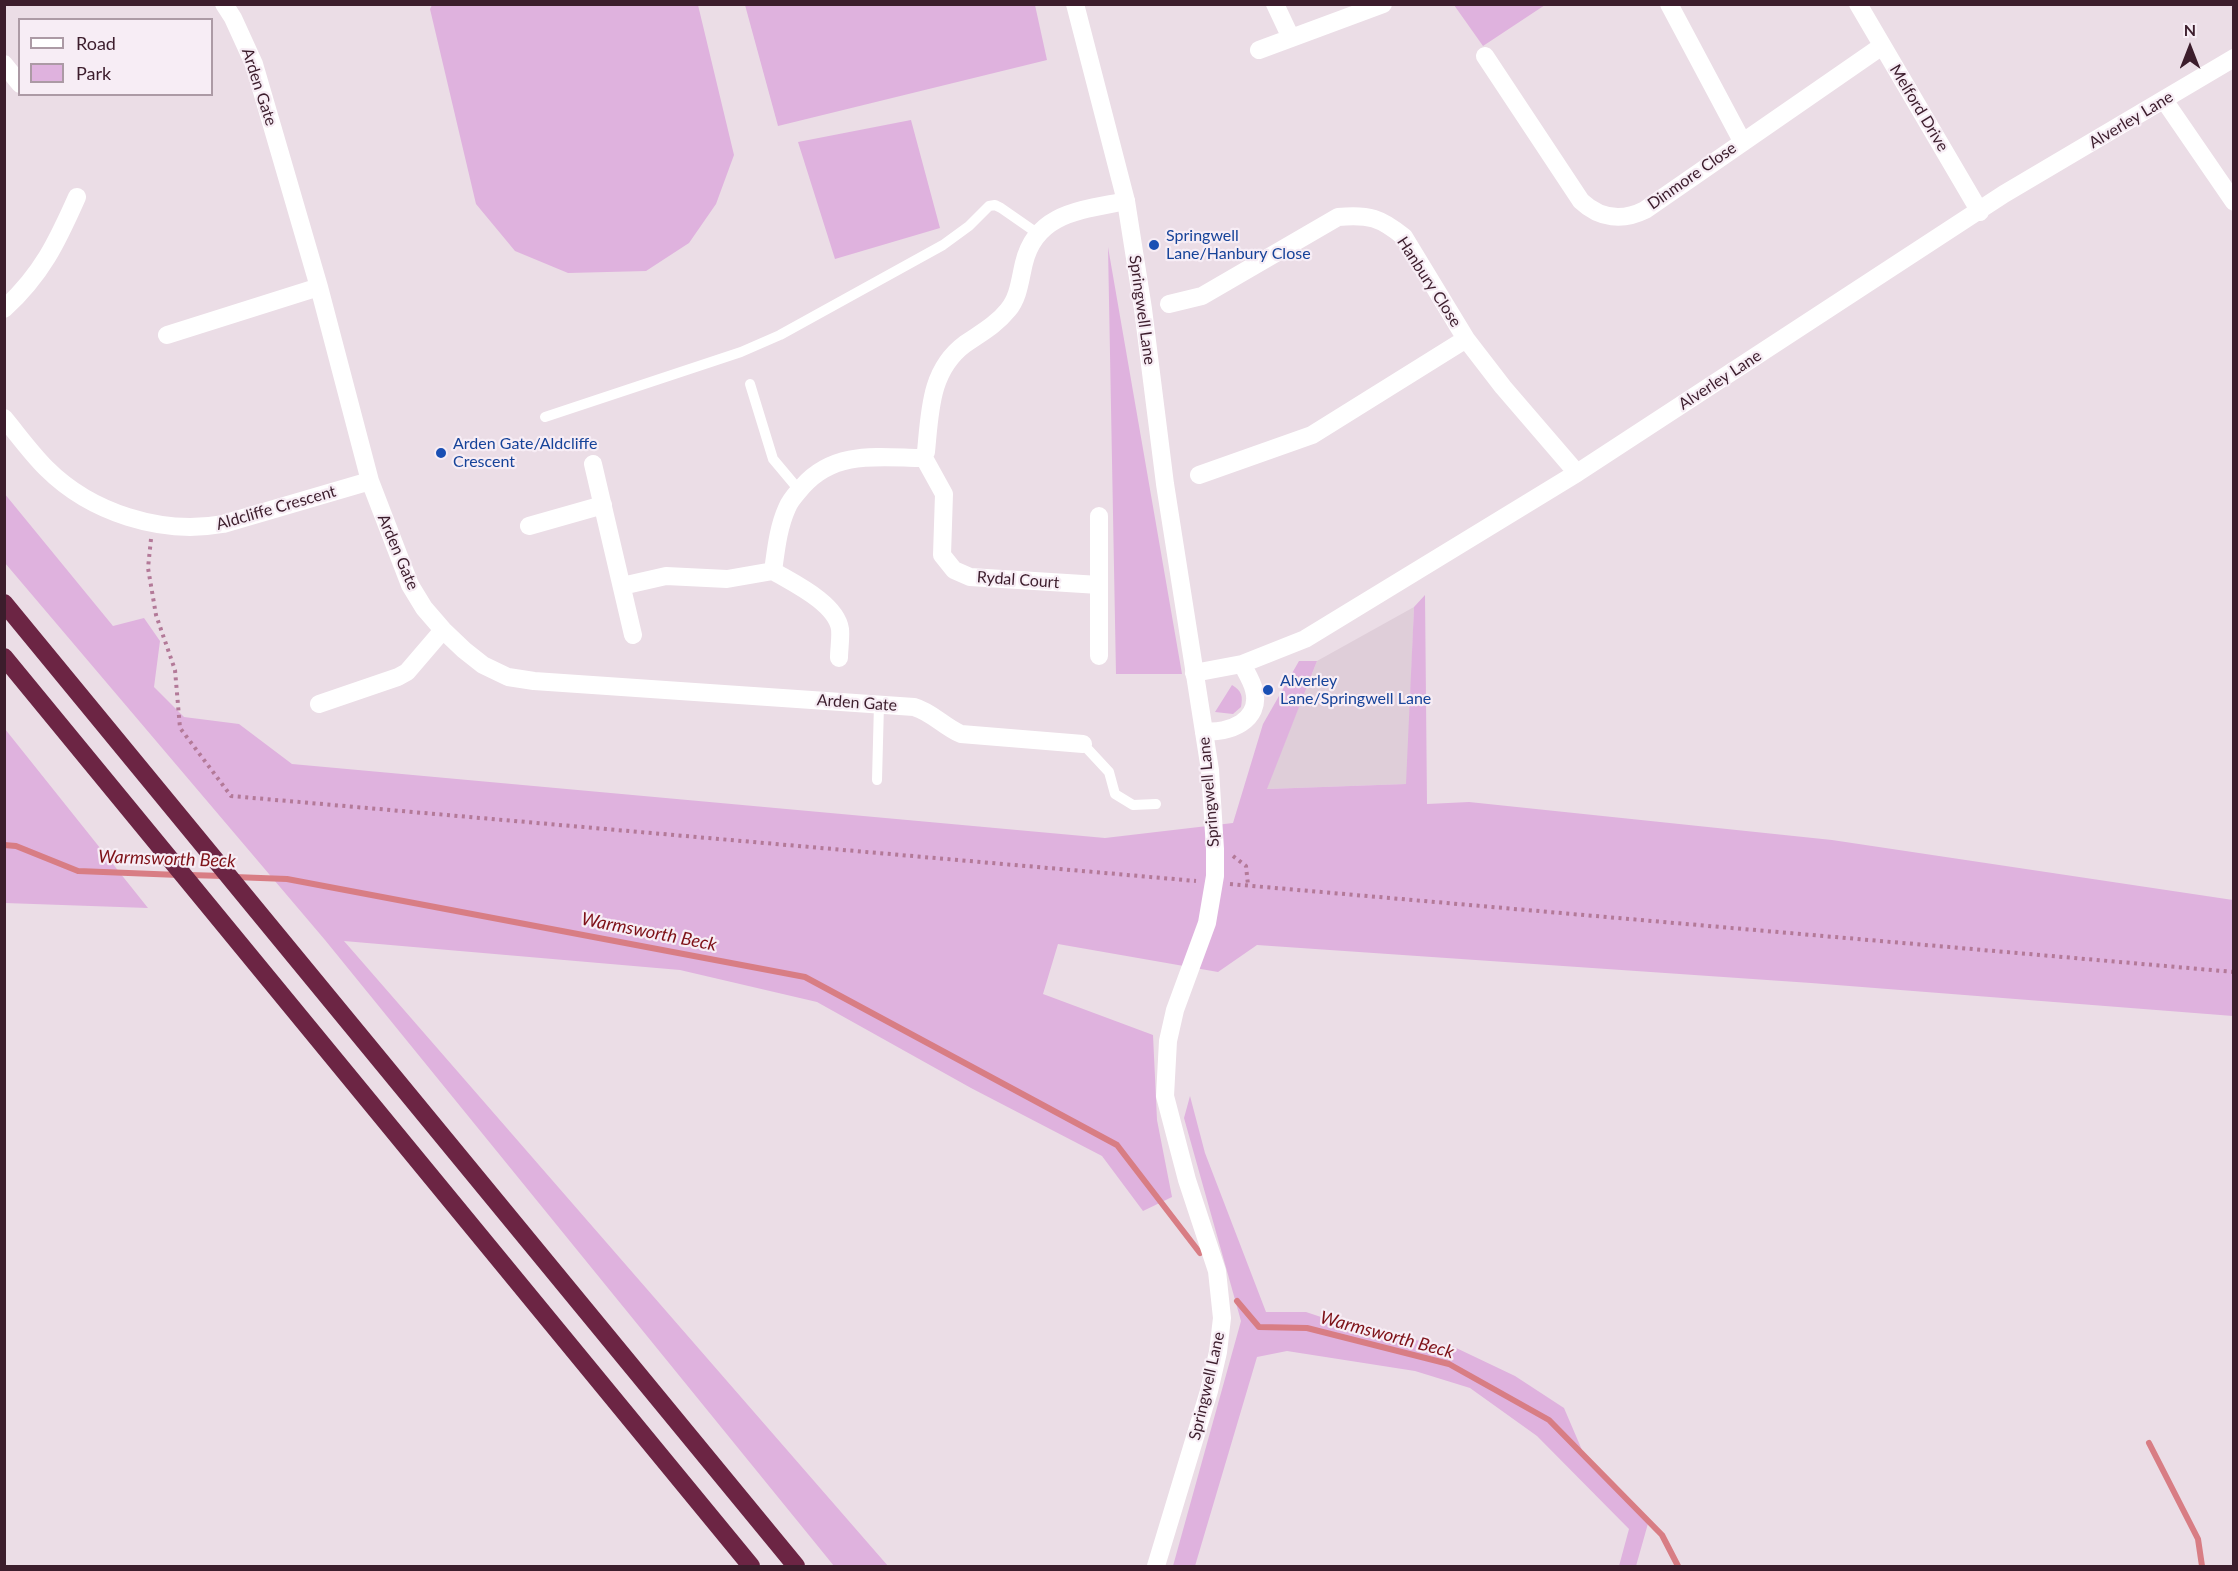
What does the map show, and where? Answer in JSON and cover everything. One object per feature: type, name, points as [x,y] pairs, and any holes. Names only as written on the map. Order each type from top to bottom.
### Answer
[{"type":"highway","points":[[4,603],[796,1566]]},
{"type":"highway","points":[[4,657],[751,1566]]},
{"type":"street","name":"Arden Gate","points":[[224,4],[254,64],[319,287],[370,481],[410,585],[424,608],[464,650],[483,665],[508,677],[534,681],[879,704],[923,709],[953,731],[972,736],[1083,744]]},
{"type":"street","name":"Springwell Lane","points":[[1075,4],[1126,201],[1143,309],[1165,484],[1210,770],[1215,849],[1215,876],[1207,923],[1174,1010],[1168,1041],[1165,1096],[1187,1180],[1217,1271],[1222,1318],[1218,1352],[1209,1391],[1156,1566]]},
{"type":"street","points":[[1275,4],[1291,38]]},
{"type":"street","points":[[1259,50],[1383,4]]},
{"type":"street","points":[[1669,4],[1743,141]]},
{"type":"street","name":"Melford Drive","points":[[1858,4],[1980,212]]},
{"type":"street","name":"Dinmore Close","points":[[1485,56],[1581,201],[1597,213],[1615,217],[1633,216],[1645,210],[1882,46]]},
{"type":"street","name":"Alverley Lane","points":[[1194,673],[1242,664],[1305,639],[1577,473],[1980,212],[2004,194],[2234,58]]},
{"type":"street","points":[[4,64],[18,82]]},
{"type":"street","points":[[2164,100],[2234,202]]},
{"type":"street","points":[[4,309],[39,270],[55,247],[77,197]]},
{"type":"street","points":[[773,571],[787,507],[799,490],[819,471],[834,463],[852,458],[918,458],[924,456],[930,404],[941,371],[953,353],[987,331],[1011,307],[1017,296],[1026,254],[1037,233],[1052,221],[1068,214],[1126,201]]},
{"type":"street","name":"Hanbury Close","points":[[1169,304],[1202,296],[1338,217],[1359,215],[1374,218],[1390,226],[1404,237],[1466,339],[1503,387],[1577,473]]},
{"type":"street","points":[[167,335],[319,287]]},
{"type":"street","points":[[1199,475],[1312,435],[1466,339]]},
{"type":"street","name":"Aldcliffe Crescent","points":[[4,418],[45,468],[69,488],[93,502],[152,524],[205,527],[223,524],[370,481]]},
{"type":"street","name":"Rydal Court","points":[[924,456],[944,494],[942,555],[954,570],[970,577],[1099,585]]},
{"type":"street","points":[[593,464],[633,635]]},
{"type":"street","points":[[529,526],[603,505]]},
{"type":"street","points":[[1099,656],[1100,516]]},
{"type":"street","points":[[622,586],[666,576],[727,579],[773,571],[829,608],[840,628],[839,658]]},
{"type":"street","points":[[319,704],[407,672],[443,630]]},
{"type":"street","points":[[1204,731],[1220,731],[1235,727],[1251,714],[1255,698],[1254,690],[1242,664]]},
{"type":"lane","points":[[545,417],[741,352],[780,335],[934,251],[969,226],[989,206],[995,205],[1001,208],[1037,233]]},
{"type":"lane","points":[[750,384],[773,459],[799,490]]},
{"type":"lane","points":[[877,780],[879,704]]},
{"type":"lane","points":[[1083,744],[1109,772],[1115,794],[1133,805],[1156,804]]},
{"type":"path","points":[[152,524],[148,568],[156,615],[175,670],[180,728],[231,796],[1197,881]]},
{"type":"path","points":[[1215,849],[1237,858],[1246,866],[1248,885]]},
{"type":"path","points":[[1232,884],[2234,972]]},
{"type":"shaded area","points":[[1414,607],[1407,784],[1266,789],[1317,661]]},
{"type":"green space","points":[[432,5],[698,5],[734,155],[716,204],[689,243],[646,271],[568,273],[515,251],[476,204],[430,9]]},
{"type":"green space","points":[[745,5],[1035,5],[1047,60],[778,126]]},
{"type":"green space","points":[[1454,5],[1545,5],[1483,46]]},
{"type":"green space","points":[[911,120],[940,228],[835,259],[798,142]]},
{"type":"green space","points":[[1108,247],[1182,674],[1116,674]]},
{"type":"green space","points":[[4,493],[113,626],[144,618],[160,641],[154,687],[184,717],[239,724],[292,764],[1105,838],[1233,823],[1263,724],[1299,661],[1317,661],[1267,789],[1406,784],[1414,607],[1425,595],[1427,804],[1469,802],[1832,840],[2233,900],[2233,1016],[1811,983],[1257,945],[1218,972],[1058,944],[1043,994],[1153,1035],[1157,1120],[1172,1197],[1143,1211],[1102,1156],[971,1088],[817,1002],[680,970],[344,941],[888,1566],[834,1566],[325,940],[5,563]]},
{"type":"green space","points":[[1232,685],[1241,694],[1241,707],[1233,714],[1215,712]]},
{"type":"green space","points":[[5,729],[148,908],[5,903]]},
{"type":"green space","points":[[1190,1096],[1205,1153],[1266,1312],[1306,1312],[1366,1332],[1452,1346],[1515,1376],[1564,1408],[1585,1457],[1649,1520],[1636,1566],[1619,1566],[1629,1529],[1537,1436],[1470,1388],[1415,1371],[1287,1351],[1257,1357],[1195,1566],[1173,1566],[1241,1321],[1184,1118]]},
{"type":"waterway","name":"Warmsworth Beck","points":[[4,845],[16,846],[78,871],[179,875]]},
{"type":"waterway","name":"Warmsworth Beck","points":[[189,875],[224,876]]},
{"type":"waterway","name":"Warmsworth Beck","points":[[234,877],[287,879],[805,977],[1117,1145],[1200,1253]]},
{"type":"waterway","name":"Warmsworth Beck","points":[[1237,1301],[1259,1327],[1307,1328],[1449,1364],[1549,1420],[1662,1535],[1678,1566]]},
{"type":"waterway","points":[[2149,1443],[2198,1539],[2202,1566]]},
{"type":"place","name":"Springwell Lane/Hanbury Close","points":[[1154,245]]},
{"type":"place","name":"Arden Gate/Aldcliffe Crescent","points":[[441,453]]},
{"type":"place","name":"Alverley Lane/Springwell Lane","points":[[1268,690]]}]
